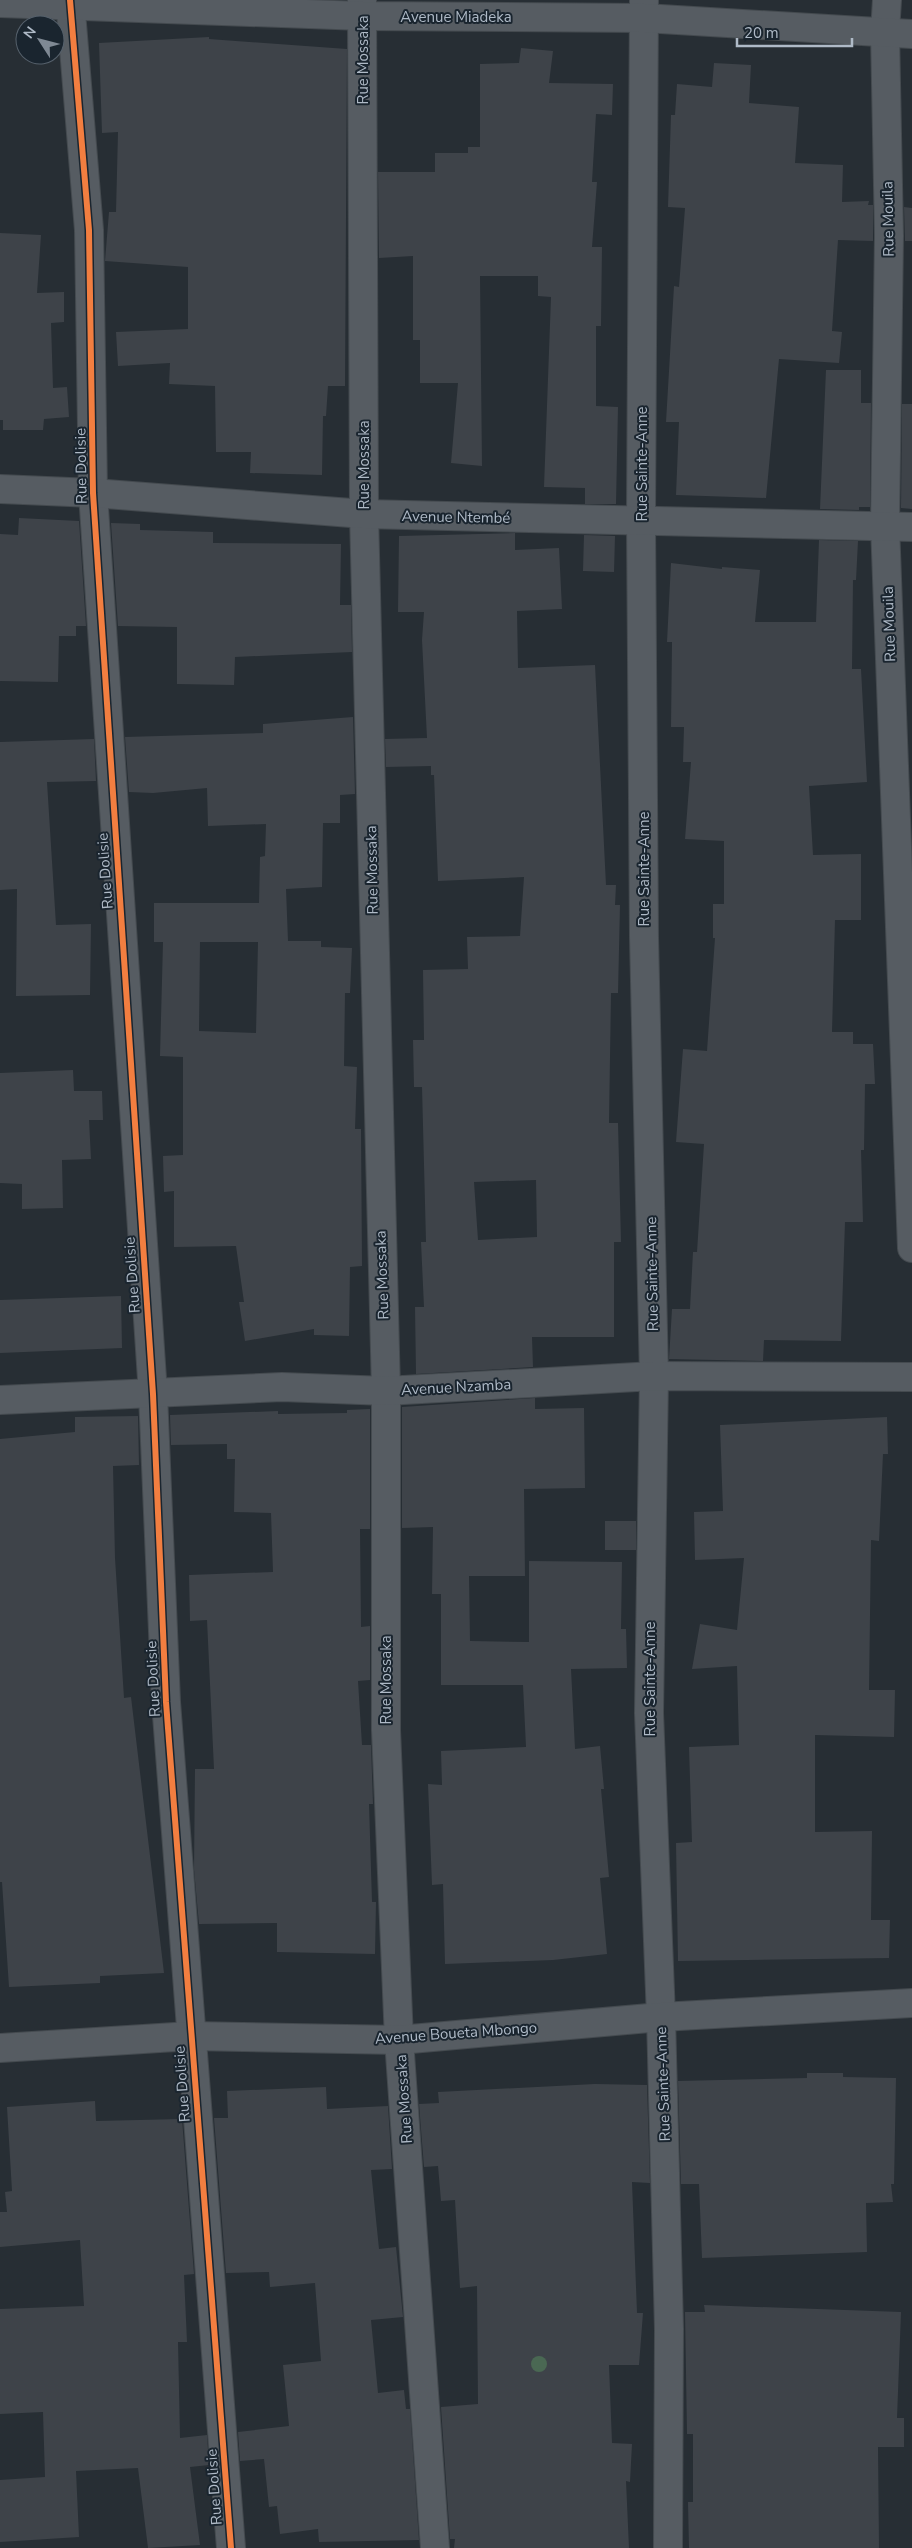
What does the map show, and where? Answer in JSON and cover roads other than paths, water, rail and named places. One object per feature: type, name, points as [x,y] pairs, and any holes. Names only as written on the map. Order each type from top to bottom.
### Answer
[{"type":"street","name":"Rue Mouila","points":[[888,0],[885,32],[888,236],[885,525],[912,1248]]},
{"type":"street","name":"Avenue Miadeka","points":[[0,3],[363,8],[644,9],[912,34]]},
{"type":"street","name":"Rue Dolisie","points":[[70,3],[89,230],[93,493],[153,1394],[166,1702],[231,2548]]},
{"type":"street","name":"Rue Mossaka","points":[[363,8],[364,514],[386,1391],[386,1730],[399,2040],[435,2548]]},
{"type":"street","name":"Rue Sainte-Anne","points":[[644,9],[641,521],[644,937],[654,1376],[649,1713],[661,2017],[669,2329],[668,2548]]},
{"type":"street","name":"Avenue Ntembé","points":[[0,489],[93,493],[364,514],[912,527]]},
{"type":"street","name":"Avenue Nzamba","points":[[0,1400],[282,1387],[386,1391],[654,1376],[912,1377]]},
{"type":"street","name":"Avenue Boueta Mbongo","points":[[0,2048],[191,2036],[399,2040],[661,2017],[912,2004]]}]
